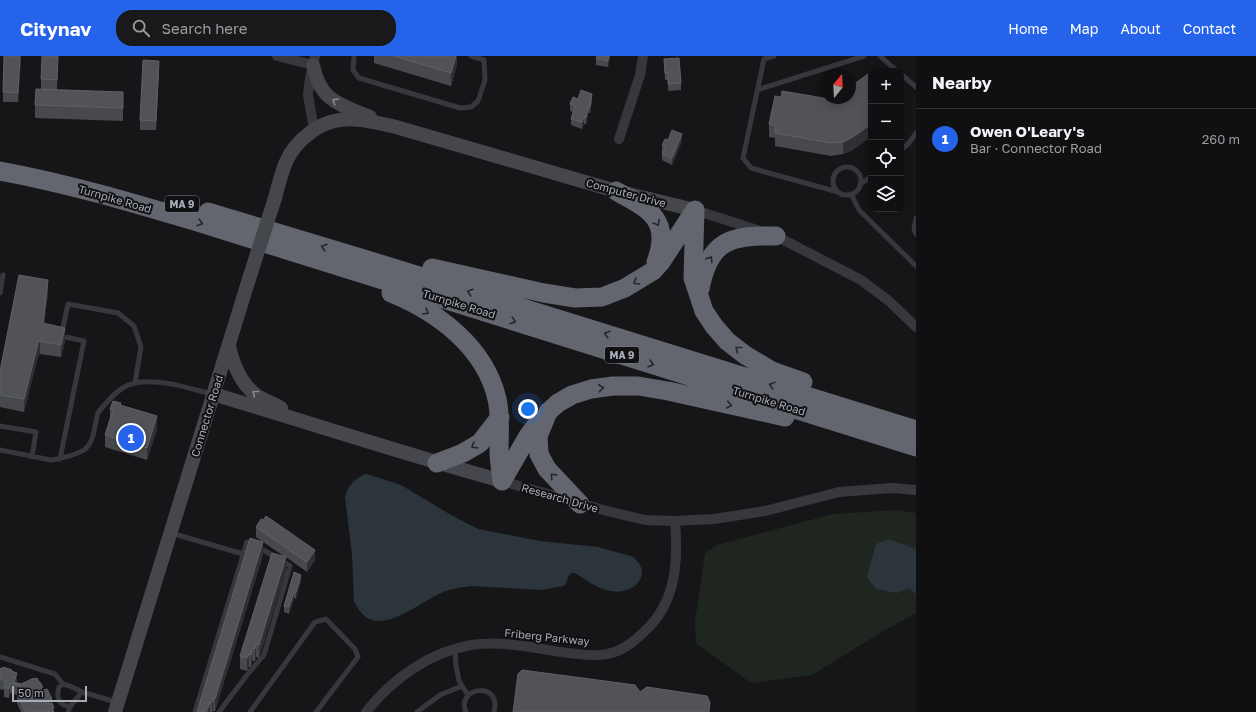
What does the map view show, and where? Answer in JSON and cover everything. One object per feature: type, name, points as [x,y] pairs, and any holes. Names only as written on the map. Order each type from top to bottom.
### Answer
[{"type":"highway","name":"Turnpike Road","points":[[0,158],[141,192],[361,258],[916,430]]},
{"type":"highway","name":"Turnpike Road","points":[[0,171],[54,182],[194,221],[916,448]]},
{"type":"highway","points":[[616,191],[644,207],[659,223],[661,246],[653,271]]},
{"type":"highway","points":[[361,258],[387,257],[575,298],[602,297],[625,288],[653,271],[661,262],[695,210]]},
{"type":"highway","points":[[695,210],[693,278],[704,312],[727,341],[745,355],[772,371],[916,421]]},
{"type":"highway","points":[[699,296],[706,266],[710,258],[721,246],[737,238],[751,236],[776,236]]},
{"type":"highway","points":[[329,264],[352,279],[393,294],[414,304],[441,320],[460,335],[473,350],[492,384],[497,399],[500,417],[499,452],[502,481]]},
{"type":"highway","points":[[502,481],[537,423],[558,402],[591,388],[613,386],[638,386],[668,391],[916,448]]},
{"type":"highway","points":[[548,412],[538,436],[539,454],[547,469],[580,504]]},
{"type":"highway","points":[[437,463],[463,453],[480,443],[500,417]]},
{"type":"street","points":[[277,56],[314,61]]},
{"type":"street","points":[[619,139],[640,75],[643,56]]},
{"type":"street","points":[[314,61],[315,76],[322,90],[334,102],[396,128]]},
{"type":"street","points":[[314,61],[308,95],[314,130]]},
{"type":"street","name":"Computer Drive","points":[[314,130],[332,121],[351,119],[372,121],[616,191],[695,210],[776,236],[861,280],[889,301],[916,327]]},
{"type":"street","name":"Connector Road","points":[[117,708],[285,163],[299,142],[314,130]]},
{"type":"street","points":[[229,346],[233,360],[242,380],[256,395],[314,424]]},
{"type":"street","name":"Research Drive","points":[[214,394],[437,463],[580,504],[645,520],[714,520],[765,511],[839,492],[892,488],[916,490]]},
{"type":"street","name":"Friberg Parkway","points":[[366,712],[405,674],[429,660],[454,649],[473,645],[497,644],[582,654],[607,654],[626,647],[638,638],[653,623],[664,608],[672,589],[677,547],[675,520]]},
{"type":"lane","points":[[354,56],[353,70],[359,78],[460,108],[471,107],[478,101],[485,80],[484,60],[471,56]]},
{"type":"lane","points":[[774,56],[764,59],[743,158],[751,168],[845,195],[852,194],[857,190],[860,184],[860,178],[857,172],[852,168],[845,167],[839,169],[834,174],[832,181],[838,192]]},
{"type":"lane","points":[[757,90],[864,56]]},
{"type":"lane","points":[[880,56],[894,68]]},
{"type":"lane","points":[[904,77],[916,87]]},
{"type":"lane","points":[[904,147],[916,133]]},
{"type":"lane","points":[[860,184],[868,179]]},
{"type":"lane","points":[[852,194],[859,210],[916,266]]},
{"type":"lane","points":[[916,218],[914,229],[916,234]]},
{"type":"lane","points":[[0,293],[3,275]]},
{"type":"lane","points":[[60,458],[84,341],[61,336],[68,304],[118,313],[134,326],[141,347],[135,383]]},
{"type":"lane","points":[[0,450],[51,460],[84,450],[92,439],[99,412],[113,395],[125,387],[135,383],[147,382],[168,384],[214,394]]},
{"type":"lane","points":[[0,426],[36,432],[32,457]]},
{"type":"lane","points":[[170,532],[243,554]]},
{"type":"lane","points":[[195,712],[247,542],[290,566],[264,655],[219,712]]},
{"type":"lane","points":[[250,712],[315,622],[326,619],[355,649],[358,657],[316,712]]},
{"type":"lane","points":[[454,649],[458,676],[468,695]]},
{"type":"lane","points":[[0,657],[55,674],[63,684],[117,708]]},
{"type":"lane","points":[[63,684],[59,687],[57,694],[60,702],[64,706],[70,706]]},
{"type":"lane","points":[[417,712],[440,695],[462,686]]},
{"type":"lane","points":[[466,712],[464,702],[468,695],[474,691],[482,690],[489,692],[494,698],[496,706],[494,712]]},
{"type":"lane","points":[[68,712],[70,706],[82,692]]},
{"type":"shaded area","points":[[365,474],[401,485],[451,515],[478,529],[540,541],[598,547],[634,557],[642,570],[641,576],[636,585],[632,588],[615,592],[591,584],[575,573],[571,573],[564,586],[540,590],[472,586],[448,590],[395,618],[383,621],[372,620],[362,614],[354,601],[352,554],[345,497],[352,483]]},
{"type":"shaded area","points":[[897,510],[916,513],[916,613],[880,633],[812,675],[751,683],[696,643],[695,622],[705,553],[717,545],[833,514]]},
{"type":"shaded area","points":[[888,539],[916,549],[916,594],[908,588],[897,593],[876,589],[867,577],[876,544]]},
{"type":"building","points":[[4,56],[20,56],[18,93],[3,92]]},
{"type":"building","points":[[42,56],[58,56],[57,80],[41,79]]},
{"type":"building","points":[[394,56],[456,56],[451,73]]},
{"type":"building","points":[[597,56],[609,56],[608,61],[596,58]]},
{"type":"building","points":[[679,58],[681,83],[668,84],[668,73],[665,73],[664,59]]},
{"type":"building","points":[[143,60],[159,61],[156,121],[140,120]]},
{"type":"building","points":[[868,74],[868,126],[843,142],[831,143],[775,133],[776,126],[769,124],[775,96],[781,97],[782,91],[820,97],[820,104],[856,104],[856,83]]},
{"type":"building","points":[[36,89],[123,92],[123,108],[35,105]]},
{"type":"building","points":[[581,90],[592,94],[590,107],[588,106],[586,118],[584,117],[582,122],[571,119],[575,106],[570,104],[573,97],[578,99]]},
{"type":"building","points":[[672,130],[682,134],[672,158],[662,154],[665,146],[662,145],[665,139],[668,140]]},
{"type":"building","points":[[19,275],[48,280],[43,323],[65,328],[61,345],[40,341],[38,343],[24,399],[0,395],[0,371]]},
{"type":"building","points":[[113,401],[121,403],[120,405],[157,416],[147,448],[105,435],[113,410],[110,409]]},
{"type":"building","points":[[266,516],[315,550],[307,562],[256,527],[261,519],[263,520]]},
{"type":"building","points":[[250,538],[263,542],[215,699],[213,698],[212,702],[210,702],[208,708],[206,707],[204,712],[197,712]]},
{"type":"building","points":[[272,553],[286,557],[259,645],[256,644],[255,649],[252,648],[251,655],[249,654],[247,658],[240,656]]},
{"type":"building","points":[[294,572],[301,575],[296,592],[294,592],[289,607],[284,606]]},
{"type":"building","points":[[3,667],[17,673],[14,682],[21,684],[37,678],[43,687],[41,688],[42,691],[47,689],[52,699],[48,701],[49,704],[52,703],[54,708],[52,709],[54,712],[26,712],[17,694],[21,692],[20,686],[10,683],[9,689],[4,687],[6,681],[0,679],[0,668],[2,669]]},
{"type":"building","points":[[522,670],[635,685],[640,692],[647,687],[707,696],[710,703],[709,712],[513,712],[518,674]]},
{"type":"place","name":"Owen O'Leary's","points":[[131,438]]}]
